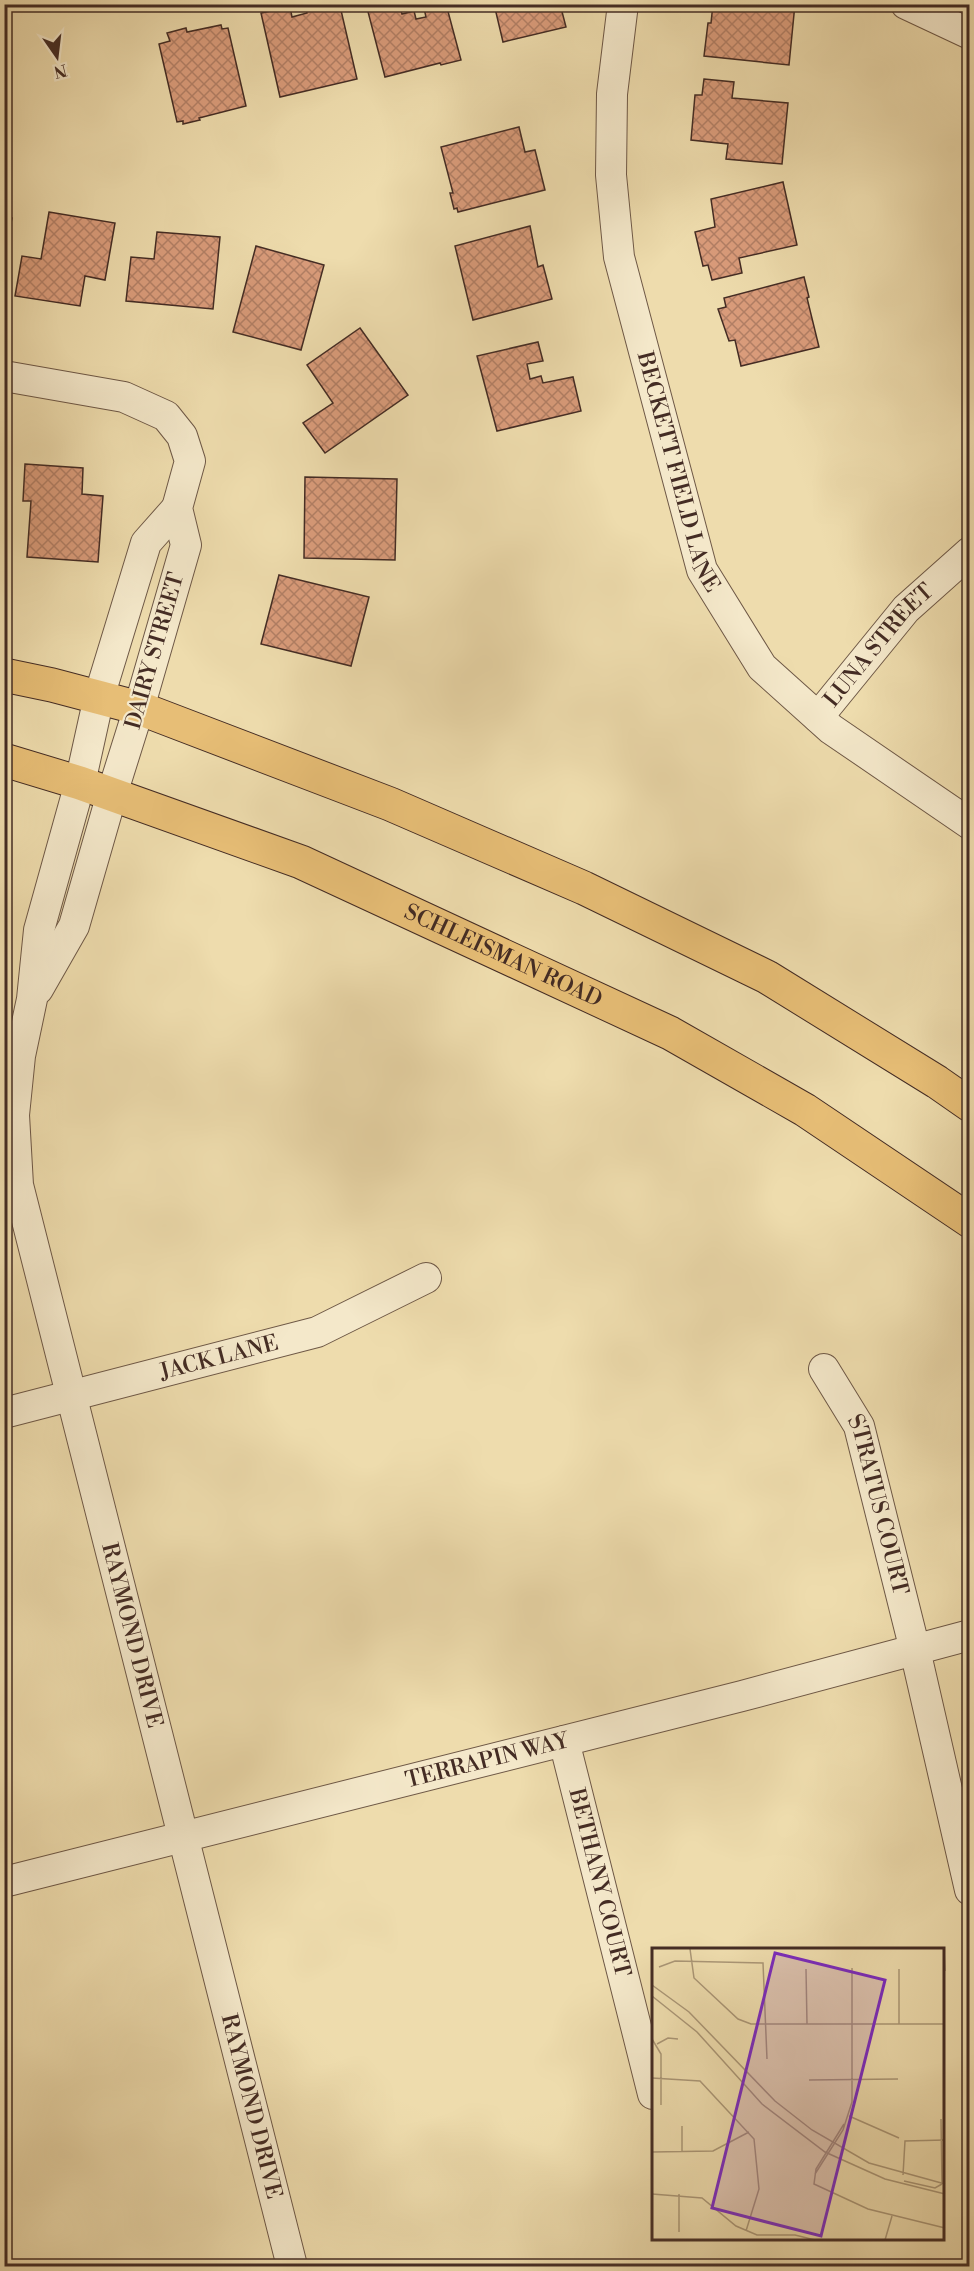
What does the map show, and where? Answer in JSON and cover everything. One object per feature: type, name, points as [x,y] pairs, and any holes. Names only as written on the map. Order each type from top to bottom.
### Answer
[{"type":"main road","points":[[4,675],[139,708],[390,804],[584,888],[766,977],[937,1082],[969,1105]]},
{"type":"main road","name":"SCHLEISMAN ROAD","points":[[4,760],[80,783],[301,862],[670,1033],[804,1110],[969,1221]]},
{"type":"street","name":"BECKETT FIELD LANE","points":[[623,4],[612,94],[611,175],[619,257],[702,570],[762,667],[831,729],[969,824]]},
{"type":"street","points":[[906,4],[969,34]]},
{"type":"street","name":"DAIRY STREET","points":[[4,376],[124,398],[166,416],[182,436],[190,460],[177,508],[146,543],[99,697],[80,783]]},
{"type":"street","name":"DAIRY STREET","points":[[112,794],[186,545],[177,508]]},
{"type":"street","name":"LUNA STREET","points":[[818,717],[906,609],[969,552]]},
{"type":"street","name":"RAYMOND DRIVE","points":[[32,999],[39,930],[80,783]]},
{"type":"street","name":"RAYMOND DRIVE","points":[[112,794],[74,926],[32,999],[12,1055],[18,1185],[292,2266]]},
{"type":"street","name":"JACK LANE","points":[[4,1413],[317,1332],[426,1278]]},
{"type":"street","name":"STRATUS COURT","points":[[824,1369],[860,1426],[915,1650],[969,1890]]},
{"type":"street","name":"TERRAPIN WAY","points":[[4,1882],[564,1741],[969,1635]]},
{"type":"street","name":"BETHANY COURT","points":[[564,1741],[652,2090]]},
{"type":"building","points":[[322,4],[323,10],[340,6],[357,79],[280,97],[261,13],[290,7],[292,17],[307,13],[306,7]]},
{"type":"building","points":[[366,4],[399,4],[402,14],[414,11],[416,19],[426,17],[423,4],[446,4],[461,60],[385,77]]},
{"type":"building","points":[[494,4],[560,4],[566,27],[503,42]]},
{"type":"building","points":[[713,4],[795,4],[789,65],[704,56]]},
{"type":"building","points":[[221,25],[222,29],[228,28],[246,106],[183,124],[183,121],[177,122],[159,44],[170,41],[167,33],[186,28],[187,32]]},
{"type":"building","points":[[704,79],[734,82],[732,98],[788,103],[782,164],[726,159],[728,144],[691,140],[695,95],[702,95]]},
{"type":"building","points":[[519,127],[525,152],[535,150],[545,190],[458,212],[457,208],[454,209],[450,193],[453,193],[441,147]]},
{"type":"building","points":[[783,182],[797,245],[739,258],[742,273],[712,280],[708,265],[703,266],[695,232],[715,227],[711,199]]},
{"type":"building","points":[[49,212],[115,223],[105,280],[85,276],[80,306],[15,296],[22,256],[41,259]]},
{"type":"building","points":[[4,216],[12,218],[4,255]]},
{"type":"building","points":[[530,226],[538,267],[543,265],[552,299],[473,320],[455,246]]},
{"type":"building","points":[[157,232],[220,237],[213,309],[126,301],[131,257],[154,259]]},
{"type":"building","points":[[256,246],[324,265],[301,350],[233,332]]},
{"type":"building","points":[[804,277],[819,347],[741,366],[735,340],[729,341],[718,309],[726,307],[724,298]]},
{"type":"building","points":[[360,328],[408,395],[325,453],[303,423],[333,403],[307,365]]},
{"type":"building","points":[[538,342],[543,361],[527,364],[530,379],[541,376],[543,383],[573,377],[581,411],[497,431],[477,356]]},
{"type":"building","points":[[25,464],[83,468],[82,494],[103,496],[98,562],[27,557],[31,501],[23,501]]},
{"type":"building","points":[[305,477],[397,479],[395,560],[304,558]]},
{"type":"building","points":[[279,575],[369,597],[351,666],[261,644]]}]
